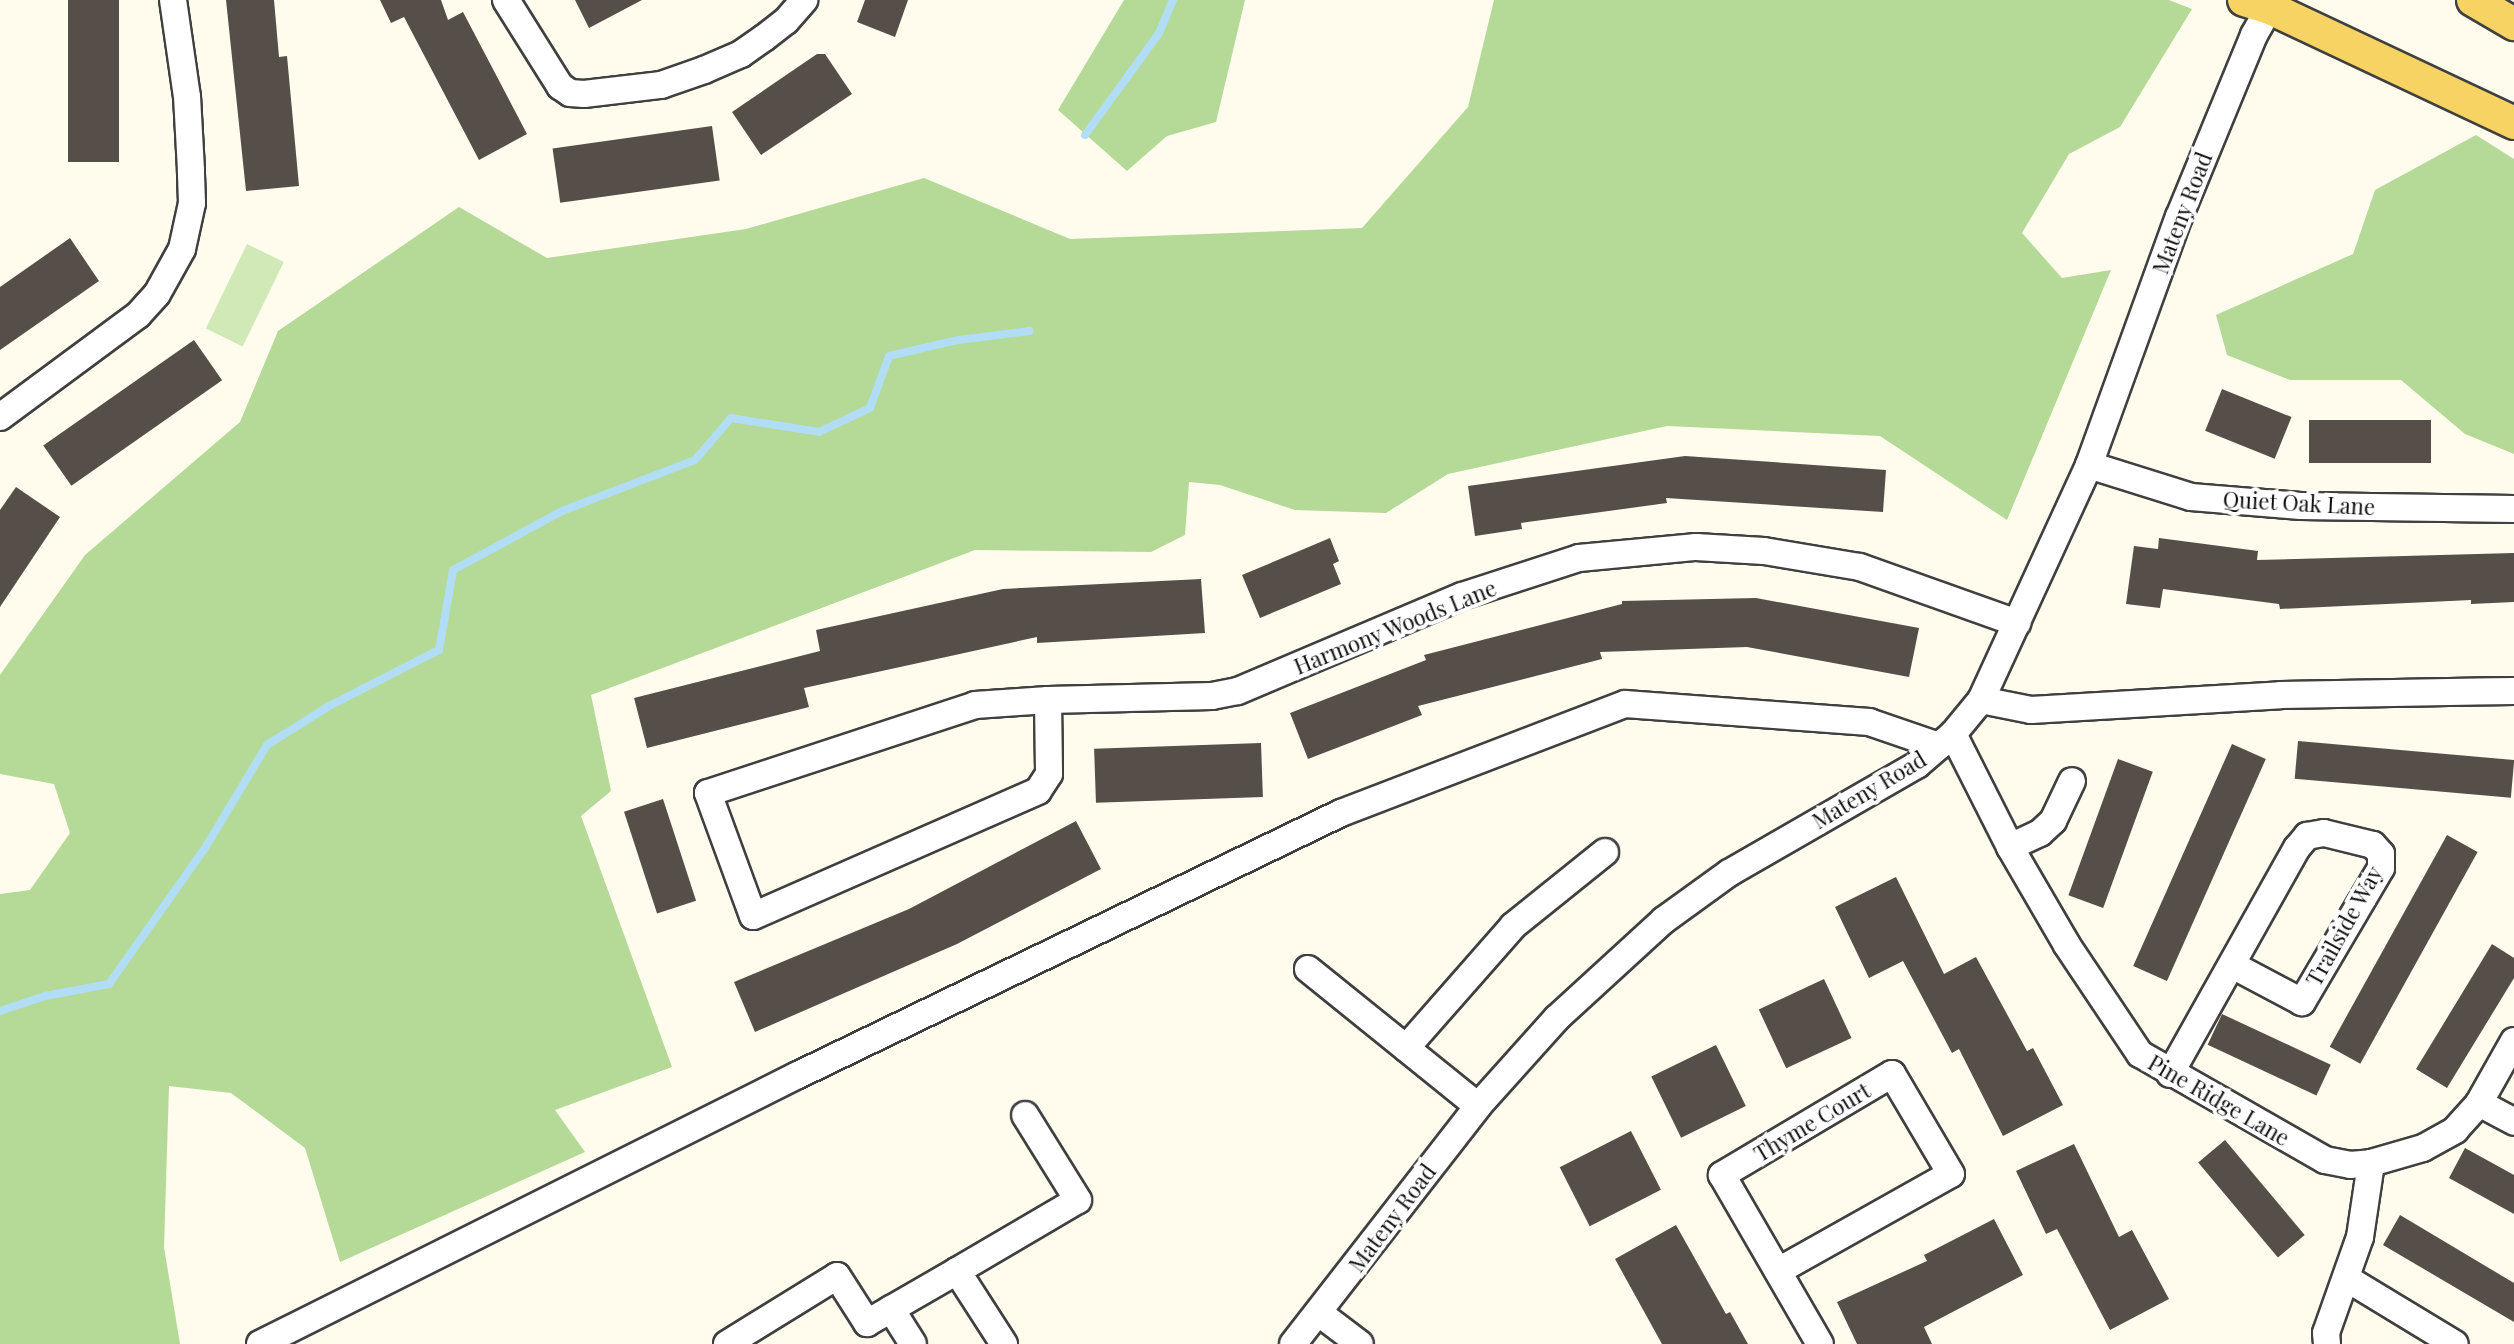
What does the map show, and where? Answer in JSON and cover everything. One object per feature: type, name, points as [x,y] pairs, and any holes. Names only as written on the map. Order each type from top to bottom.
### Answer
[{"type":"main road","points":[[2473,0],[2514,24]]},
{"type":"main road","points":[[2263,3],[2514,123]]},
{"type":"street","points":[[0,417],[138,315],[157,294],[182,249],[192,203],[191,170],[187,97],[173,0]]},
{"type":"street","points":[[506,0],[560,86],[570,93],[584,94],[661,85],[704,70],[741,54],[764,38],[786,21],[804,0]]},
{"type":"street","name":"Mateny Road","points":[[1293,1344],[1478,1106],[1557,1018],[1664,920],[1729,873],[1917,765],[1946,740],[1981,700],[2089,465],[2179,217],[2254,35],[2263,3]]},
{"type":"street","name":"Quiet Oak Lane","points":[[2089,465],[2191,497],[2301,506],[2514,509]]},
{"type":"street","name":"Harmony Woods Lane","points":[[1048,700],[1049,774],[1038,791],[753,916],[708,793],[975,705],[1048,700],[1212,696],[1238,691],[1462,596],[1579,558],[1696,547],[1764,551],[1860,567],[2017,623]]},
{"type":"street","points":[[1981,700],[2031,710],[2281,695],[2514,691]]},
{"type":"street","points":[[260,1344],[798,1075],[1341,813],[1625,704],[1869,722],[1946,740]]},
{"type":"street","name":"Pine Ridge Lane","points":[[1946,740],[2095,991],[2140,1054],[2170,1074],[2325,1160],[2350,1165],[2371,1163],[2407,1154],[2441,1139],[2455,1130],[2479,1103],[2514,1041]]},
{"type":"street","points":[[2010,847],[2040,833],[2053,821],[2072,781]]},
{"type":"street","name":"Trailside Way","points":[[2170,1074],[2232,965],[2307,836],[2324,833],[2373,845],[2381,854],[2381,868],[2302,1002],[2232,965]]},
{"type":"street","points":[[1406,1048],[1513,926],[1605,852]]},
{"type":"street","points":[[1308,969],[1478,1106]]},
{"type":"street","name":"Thyme Court","points":[[1778,1271],[1951,1174],[1892,1074],[1722,1175],[1820,1344]]},
{"type":"street","points":[[2479,1103],[2514,1122]]},
{"type":"street","points":[[727,1344],[837,1276],[867,1323],[1078,1200],[1025,1115]]},
{"type":"street","points":[[2327,1344],[2326,1333],[2366,1210],[2371,1163]]},
{"type":"street","points":[[957,1271],[992,1340]]},
{"type":"street","points":[[2346,1278],[2455,1344]]},
{"type":"street","points":[[891,1309],[913,1344]]},
{"type":"street","points":[[1319,1313],[1360,1344]]},
{"type":"green space","points":[[1124,0],[1245,0],[1216,122],[1167,136],[1127,171],[1058,110]]},
{"type":"green space","points":[[1494,0],[2169,0],[2192,9],[2120,127],[2069,154],[2022,233],[2062,278],[2111,270],[2007,520],[1880,436],[1667,426],[1448,474],[1386,513],[1295,510],[1220,485],[1189,482],[1185,535],[1151,552],[975,550],[591,695],[611,791],[581,816],[672,1067],[555,1110],[585,1152],[340,1262],[305,1148],[231,1093],[169,1086],[164,1247],[180,1344],[0,1344],[0,894],[30,890],[70,833],[54,784],[0,774],[0,675],[85,555],[240,422],[278,331],[459,207],[547,258],[746,229],[924,178],[1070,239],[1362,228],[1468,107]]},
{"type":"green space","points":[[2476,135],[2514,159],[2514,454],[2465,434],[2401,380],[2290,380],[2227,355],[2216,315],[2353,254],[2375,190]]},
{"type":"green space","points":[[247,244],[284,262],[243,346],[206,328]]},
{"type":"building","points":[[68,0],[119,0],[119,162],[68,162]]},
{"type":"building","points":[[226,0],[274,0],[279,57],[287,56],[299,186],[246,191]]},
{"type":"building","points":[[380,0],[441,0],[448,20],[463,12],[527,134],[479,160],[404,17],[391,23]]},
{"type":"building","points":[[575,0],[642,0],[589,28]]},
{"type":"building","points":[[865,0],[908,0],[895,37],[857,22]]},
{"type":"building","points":[[817,54],[825,54],[852,94],[761,155],[732,112]]},
{"type":"building","points":[[712,126],[720,180],[560,203],[553,148]]},
{"type":"building","points":[[70,238],[99,281],[0,350],[0,287]]},
{"type":"building","points":[[194,340],[222,380],[71,486],[43,446]]},
{"type":"building","points":[[2222,389],[2292,417],[2275,459],[2205,431]]},
{"type":"building","points":[[2309,420],[2431,420],[2431,463],[2309,463]]},
{"type":"building","points":[[1685,456],[1886,470],[1883,512],[1666,498],[1667,503],[1521,523],[1522,529],[1475,536],[1468,486]]},
{"type":"building","points":[[16,487],[60,517],[0,607],[0,510]]},
{"type":"building","points":[[1330,538],[1339,561],[1333,564],[1341,584],[1260,618],[1242,575]]},
{"type":"building","points":[[2159,538],[2258,551],[2257,560],[2514,553],[2514,602],[2471,604],[2471,600],[2280,609],[2279,604],[2163,589],[2160,608],[2126,604],[2134,546],[2158,549]]},
{"type":"building","points":[[1201,579],[1205,633],[1037,643],[1037,637],[804,688],[809,707],[647,748],[634,698],[820,651],[816,630],[1003,589]]},
{"type":"building","points":[[1756,598],[1919,628],[1909,677],[1747,647],[1600,652],[1602,659],[1418,706],[1422,715],[1308,759],[1290,713],[1426,660],[1424,655],[1622,604],[1622,601]]},
{"type":"building","points":[[2298,741],[2514,760],[2511,798],[2295,779]]},
{"type":"building","points":[[1261,743],[1263,797],[1096,803],[1094,749]]},
{"type":"building","points":[[2232,744],[2266,759],[2167,981],[2133,966]]},
{"type":"building","points":[[2118,759],[2153,772],[2103,908],[2068,895]]},
{"type":"building","points":[[663,799],[696,901],[657,913],[624,812]]},
{"type":"building","points":[[1076,821],[1101,869],[957,944],[755,1032],[734,982],[909,909]]},
{"type":"building","points":[[2447,835],[2478,852],[2360,1064],[2330,1047]]},
{"type":"building","points":[[1896,877],[1944,974],[1976,957],[2027,1051],[2033,1048],[2063,1105],[2003,1136],[1959,1049],[1952,1053],[1903,961],[1869,978],[1835,907]]},
{"type":"building","points":[[2492,944],[2514,958],[2514,978],[2447,1088],[2416,1069]]},
{"type":"building","points":[[1824,979],[1851,1038],[1786,1068],[1759,1009]]},
{"type":"building","points":[[2222,1014],[2331,1065],[2316,1096],[2208,1045]]},
{"type":"building","points":[[1716,1045],[1746,1106],[1681,1138],[1651,1077]]},
{"type":"building","points":[[1631,1131],[1661,1190],[1590,1226],[1560,1167]]},
{"type":"building","points":[[2225,1140],[2305,1235],[2278,1257],[2198,1162]]},
{"type":"building","points":[[2074,1144],[2119,1237],[2132,1230],[2169,1299],[2110,1330],[2057,1229],[2046,1234],[2016,1171]]},
{"type":"building","points":[[2465,1148],[2514,1175],[2514,1214],[2449,1178]]},
{"type":"building","points":[[2400,1215],[2514,1283],[2514,1322],[2383,1245]]},
{"type":"building","points":[[1994,1219],[2023,1275],[1924,1327],[1932,1344],[1857,1344],[1837,1302],[1927,1261],[1924,1255]]},
{"type":"building","points":[[1676,1225],[1726,1314],[1730,1312],[1748,1344],[1662,1344],[1615,1259]]},
{"type":"waterway","points":[[1085,135],[1159,33],[1173,0]]},
{"type":"waterway","points":[[0,1011],[45,996],[109,984],[205,848],[267,745],[329,706],[439,650],[453,570],[562,511],[695,460],[731,418],[819,432],[870,408],[889,356],[958,340],[1029,331]]}]
